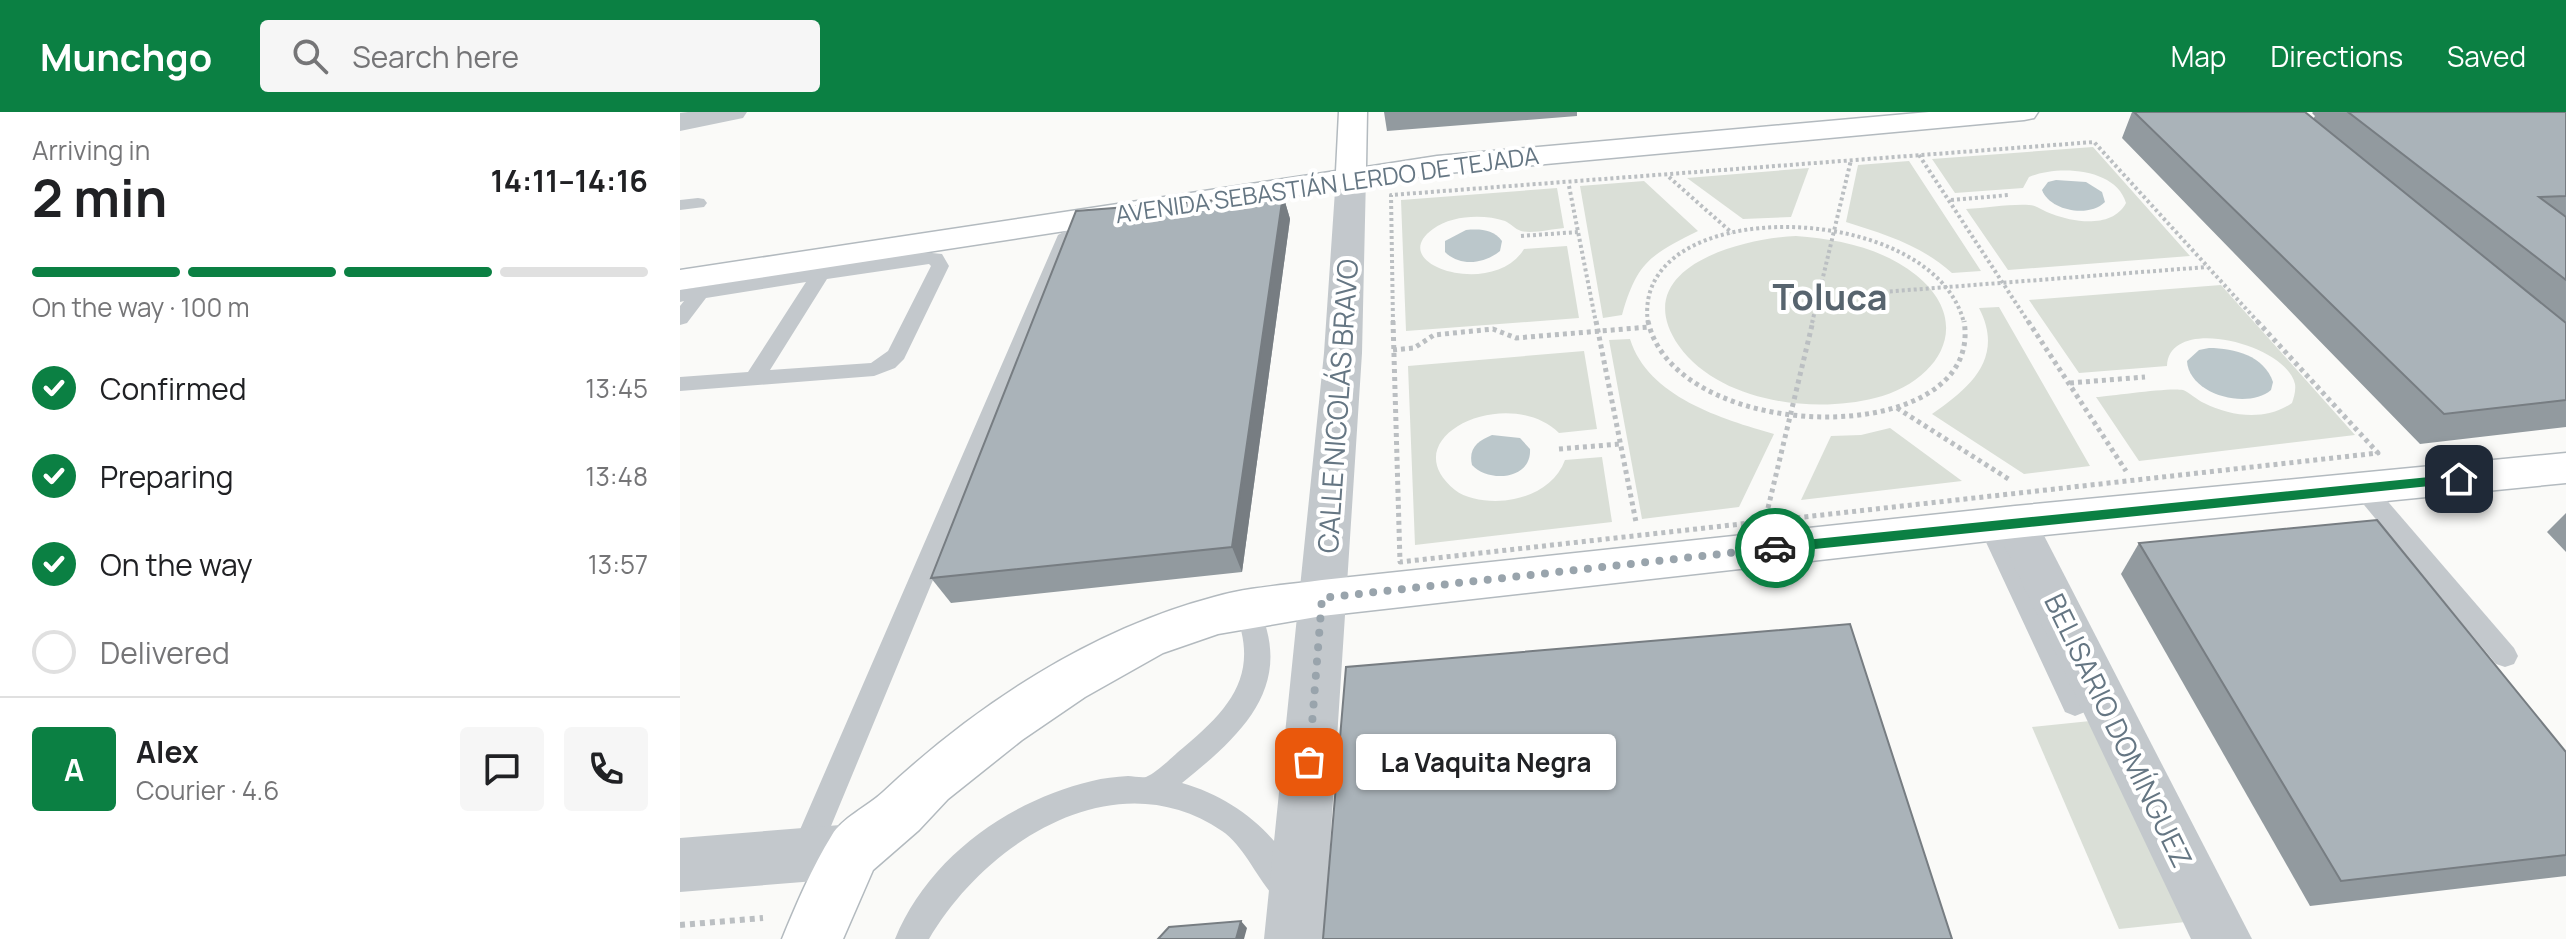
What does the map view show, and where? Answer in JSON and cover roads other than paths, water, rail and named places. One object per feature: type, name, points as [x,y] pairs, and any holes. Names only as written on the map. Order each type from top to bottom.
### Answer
[{"type":"main road","name":"CALLE NICOLÁS BRAVO","points":[[1351,176],[1353,112]]},
{"type":"main road","name":"AVENIDA SEBASTIÁN LERDO DE TEJADA","points":[[690,287],[1074,219],[1351,176],[1909,118],[2024,112]]},
{"type":"main road","points":[[794,928],[829,853],[900,812],[929,782],[1004,724],[1067,682],[1146,639],[1246,607],[2012,513],[2363,488],[2566,468]]},
{"type":"street","points":[[680,122],[733,112]]},
{"type":"street","name":"CALLE NICOLÁS BRAVO","points":[[1296,922],[1343,353],[1351,176]]},
{"type":"street","name":"BELISARIO DOMÍNGUEZ","points":[[2012,513],[2222,939]]},
{"type":"street","points":[[680,865],[829,853]]},
{"type":"lane","points":[[829,853],[1074,219]]},
{"type":"lane","points":[[680,296],[690,287],[922,258],[935,258],[940,266],[897,354],[888,363],[859,371],[680,384]]},
{"type":"lane","points":[[754,379],[821,273]]},
{"type":"lane","points":[[680,319],[690,287]]},
{"type":"lane","points":[[2363,488],[2505,656]]},
{"type":"lane","points":[[2012,513],[2075,704]]},
{"type":"lane","points":[[1154,788],[1225,728],[1245,701],[1256,673],[1259,649],[1256,631],[1246,607]]},
{"type":"lane","points":[[911,939],[934,900],[963,866],[1000,836],[1041,812],[1080,797],[1154,788],[1181,794],[1207,805],[1235,822],[1256,841],[1296,922]]},
{"type":"place","name":"La Vaquita Negra","points":[[1309,762]]},
{"type":"district","name":"Toluca","points":[[1830,296]]}]
